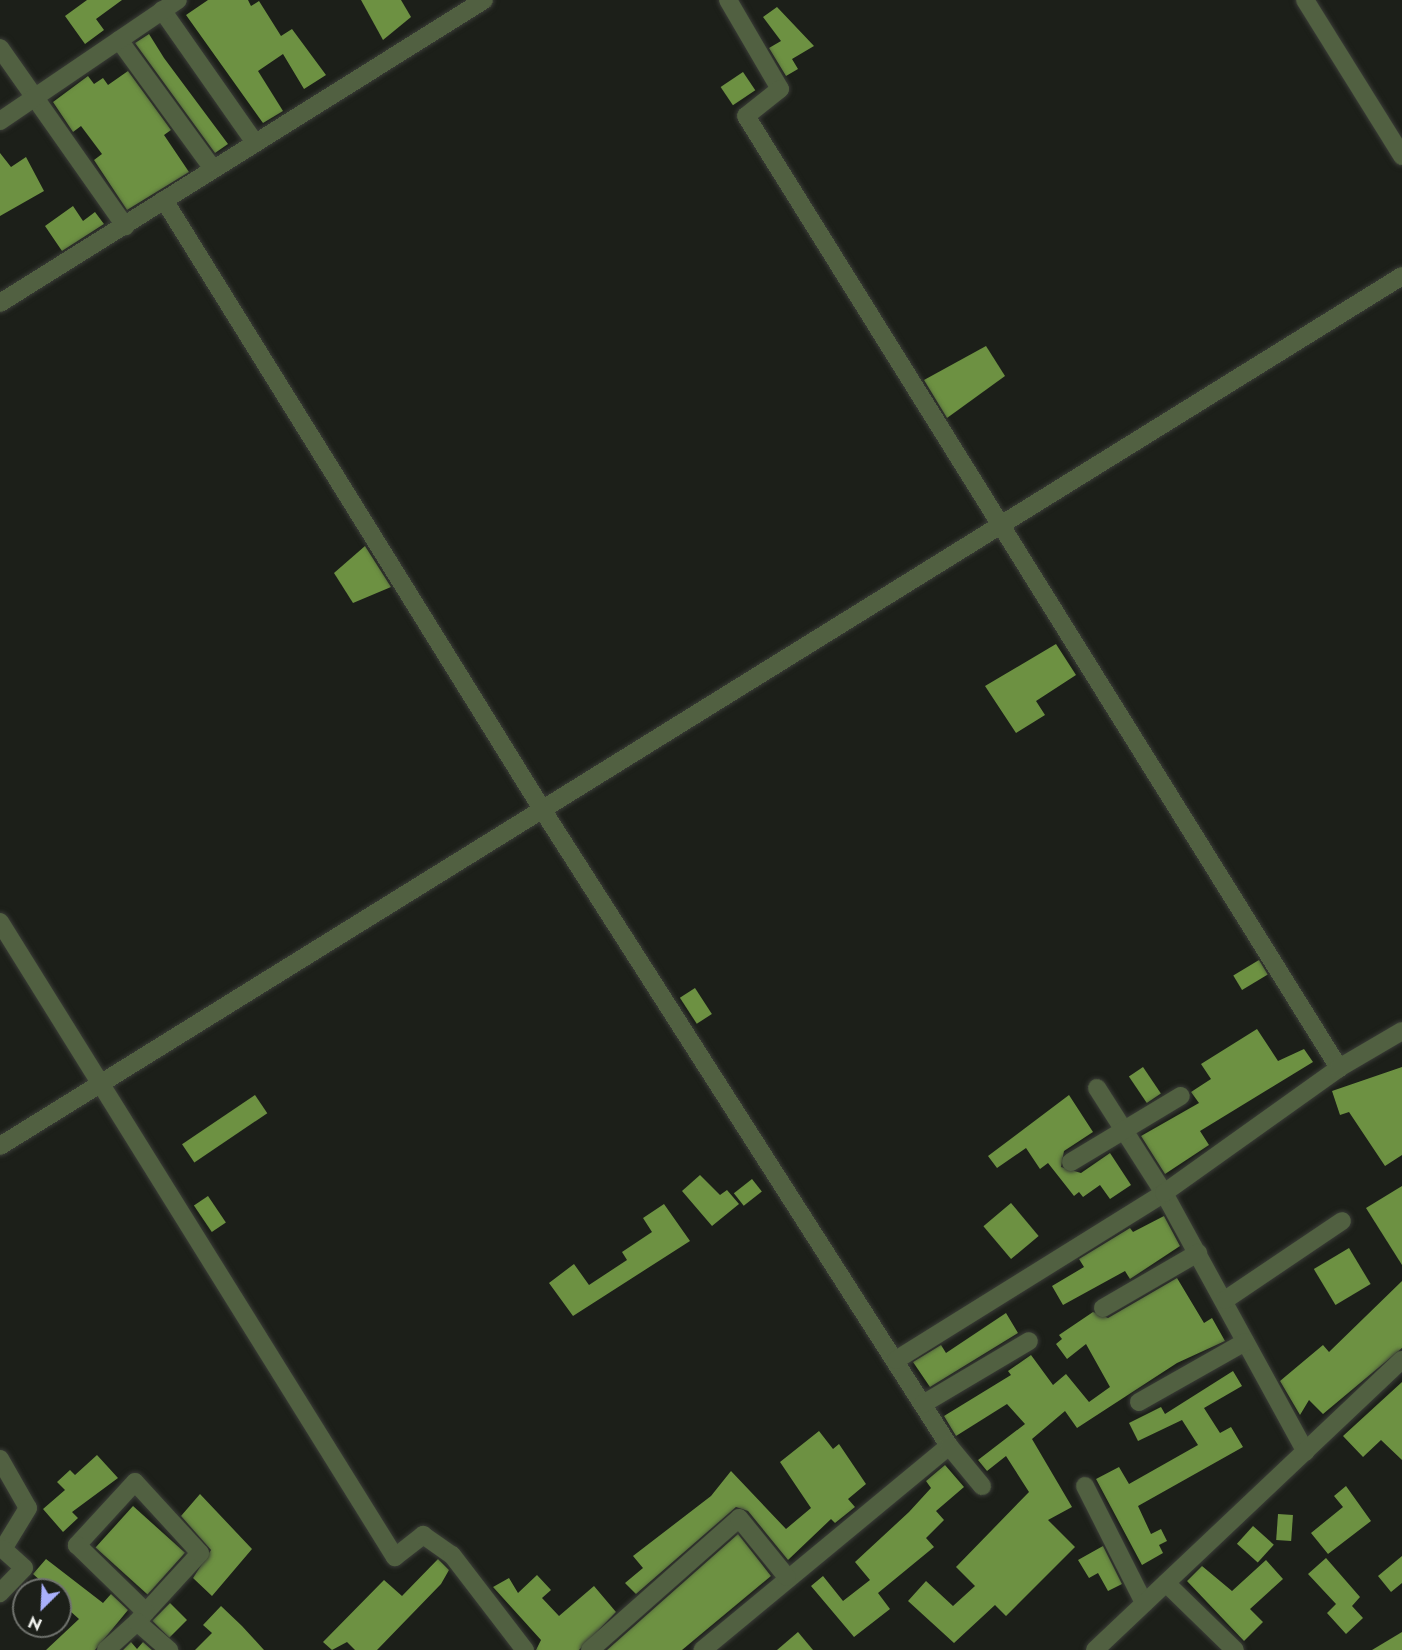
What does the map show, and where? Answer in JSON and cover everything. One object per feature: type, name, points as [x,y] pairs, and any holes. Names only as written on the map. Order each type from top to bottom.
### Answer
[{"type":"street","points":[[0,121],[178,0]]},
{"type":"street","points":[[0,303],[484,0]]},
{"type":"street","points":[[728,0],[780,89],[746,116],[1339,1068]]},
{"type":"street","points":[[1305,0],[1400,146]]},
{"type":"street","points":[[162,10],[255,143]]},
{"type":"street","points":[[119,40],[213,170]]},
{"type":"street","points":[[1,52],[125,226]]},
{"type":"street","points":[[164,200],[542,809],[949,1446],[982,1486]]},
{"type":"street","points":[[0,1146],[1402,276]]},
{"type":"street","points":[[0,922],[102,1081],[395,1557],[423,1535],[442,1548],[525,1650]]},
{"type":"street","points":[[896,1360],[1164,1193],[1339,1068],[1402,1031]]},
{"type":"street","points":[[1097,1088],[1123,1134],[1164,1193],[1225,1300],[1245,1342],[1306,1452]]},
{"type":"street","points":[[1071,1162],[1123,1134],[1181,1096]]},
{"type":"street","points":[[1225,1300],[1342,1221]]},
{"type":"street","points":[[1103,1308],[1198,1253]]},
{"type":"street","points":[[923,1404],[1029,1341]]},
{"type":"street","points":[[1139,1402],[1245,1342]]},
{"type":"street","points":[[1095,1650],[1402,1360]]},
{"type":"street","points":[[702,1650],[787,1577],[949,1446]]},
{"type":"street","points":[[0,1459],[28,1508],[3,1549],[24,1568],[0,1593]]},
{"type":"street","points":[[106,1650],[141,1617],[200,1552],[135,1482],[77,1545],[141,1617],[169,1650]]},
{"type":"street","points":[[1085,1486],[1144,1603]]},
{"type":"street","points":[[590,1650],[739,1518],[787,1577]]},
{"type":"street","points":[[1166,1583],[1235,1650]]},
{"type":"building","points":[[87,0],[122,0],[96,19],[104,30],[85,44],[65,16]]},
{"type":"building","points":[[208,0],[248,0],[251,6],[259,1],[281,36],[292,29],[326,75],[304,89],[283,54],[258,71],[283,111],[263,123],[186,15]]},
{"type":"building","points":[[361,0],[401,0],[411,17],[383,40]]},
{"type":"building","points":[[777,7],[814,46],[792,59],[798,69],[786,76],[769,48],[781,41],[763,17]]},
{"type":"building","points":[[149,34],[164,58],[228,144],[215,153],[135,43]]},
{"type":"building","points":[[128,71],[171,130],[164,135],[189,172],[127,210],[94,160],[102,154],[81,126],[73,132],[53,102],[88,76],[94,84],[103,78],[108,85]]},
{"type":"building","points":[[743,72],[755,90],[733,105],[721,87]]},
{"type":"building","points":[[0,153],[11,167],[26,157],[44,191],[0,216]]},
{"type":"building","points":[[73,206],[83,221],[95,212],[104,224],[62,251],[45,226]]},
{"type":"building","points":[[986,346],[1005,376],[947,418],[924,380]]},
{"type":"building","points":[[365,546],[391,587],[353,603],[334,573]]},
{"type":"building","points":[[1056,644],[1076,675],[1036,701],[1045,715],[1016,733],[985,686]]},
{"type":"building","points":[[1259,960],[1268,975],[1242,990],[1233,975]]},
{"type":"building","points":[[695,988],[712,1014],[697,1024],[680,998]]},
{"type":"building","points":[[1257,1029],[1278,1061],[1304,1049],[1313,1062],[1200,1131],[1209,1145],[1165,1174],[1141,1136],[1199,1103],[1191,1092],[1211,1079],[1201,1064]]},
{"type":"building","points":[[1143,1067],[1161,1094],[1147,1103],[1129,1077]]},
{"type":"building","points":[[1402,1067],[1402,1155],[1385,1166],[1349,1112],[1340,1115],[1332,1091]]},
{"type":"building","points":[[255,1095],[267,1113],[194,1162],[182,1144]]},
{"type":"building","points":[[1069,1095],[1093,1132],[1064,1151],[1061,1167],[1081,1173],[1110,1153],[1131,1185],[1110,1199],[1100,1185],[1083,1197],[1079,1192],[1074,1196],[1048,1163],[1040,1169],[1026,1148],[997,1168],[988,1156]]},
{"type":"building","points":[[700,1175],[720,1195],[727,1190],[739,1204],[712,1226],[682,1191]]},
{"type":"building","points":[[752,1179],[762,1192],[744,1206],[734,1193]]},
{"type":"building","points":[[1402,1186],[1402,1265],[1366,1208]]},
{"type":"building","points":[[208,1196],[226,1223],[212,1232],[194,1206]]},
{"type":"building","points":[[1011,1203],[1039,1236],[1011,1259],[983,1226]]},
{"type":"building","points":[[664,1204],[690,1241],[573,1316],[549,1283],[574,1264],[589,1285],[627,1260],[622,1252],[652,1232],[643,1218]]},
{"type":"building","points":[[1164,1216],[1180,1246],[1130,1279],[1125,1271],[1063,1305],[1052,1286],[1084,1267],[1079,1259],[1130,1228],[1133,1232]]},
{"type":"building","points":[[1349,1248],[1371,1284],[1335,1305],[1314,1269]]},
{"type":"building","points":[[1177,1278],[1204,1323],[1212,1318],[1225,1341],[1177,1363],[1077,1428],[1065,1411],[1032,1439],[1072,1507],[1048,1520],[1075,1547],[1006,1616],[995,1605],[954,1643],[908,1601],[926,1581],[953,1606],[975,1586],[956,1567],[1029,1492],[1006,1456],[987,1471],[978,1460],[1025,1424],[1007,1404],[956,1436],[944,1416],[1011,1375],[1008,1371],[1031,1355],[1053,1385],[1066,1374],[1089,1402],[1110,1387],[1086,1344],[1067,1359],[1056,1344],[1062,1339],[1059,1335],[1093,1312],[1108,1318]]},
{"type":"building","points":[[1402,1281],[1402,1348],[1323,1414],[1309,1400],[1300,1415],[1280,1381],[1323,1345],[1329,1352]]},
{"type":"building","points":[[1006,1313],[1018,1333],[930,1387],[913,1362],[941,1345],[946,1353]]},
{"type":"building","points":[[1233,1371],[1242,1386],[1204,1408],[1220,1433],[1231,1427],[1243,1447],[1138,1506],[1151,1534],[1161,1529],[1167,1541],[1159,1545],[1163,1553],[1142,1565],[1096,1479],[1119,1467],[1129,1484],[1198,1445],[1182,1420],[1138,1441],[1129,1423],[1161,1407],[1165,1414]]},
{"type":"building","points":[[1402,1382],[1402,1460],[1381,1440],[1363,1457],[1343,1436]]},
{"type":"building","points":[[819,1431],[833,1449],[839,1444],[866,1484],[848,1499],[855,1507],[835,1523],[831,1519],[788,1560],[748,1511],[736,1507],[636,1594],[625,1583],[643,1568],[633,1556],[711,1496],[731,1471],[786,1529],[811,1508],[780,1462]]},
{"type":"building","points":[[97,1455],[118,1478],[72,1512],[78,1518],[63,1532],[43,1509],[65,1490],[57,1482],[70,1470],[75,1475]]},
{"type":"building","points":[[945,1465],[964,1487],[936,1511],[944,1520],[926,1538],[934,1547],[878,1593],[890,1609],[854,1637],[811,1586],[823,1576],[843,1601],[870,1580],[855,1562],[909,1512],[931,1488],[926,1481]]},
{"type":"building","points":[[1346,1486],[1371,1521],[1328,1554],[1311,1533],[1343,1507],[1334,1496]]},
{"type":"building","points":[[200,1494],[252,1549],[212,1596],[193,1578],[211,1550],[181,1516]]},
{"type":"building","points":[[133,1506],[185,1553],[148,1594],[96,1548]]},
{"type":"building","points":[[1278,1514],[1293,1515],[1291,1541],[1276,1540]]},
{"type":"building","points":[[1253,1526],[1274,1545],[1258,1563],[1237,1544]]},
{"type":"building","points":[[738,1534],[771,1576],[682,1650],[607,1650]]},
{"type":"building","points":[[1103,1546],[1122,1584],[1108,1591],[1098,1573],[1089,1578],[1078,1560]]},
{"type":"building","points":[[1402,1556],[1402,1583],[1391,1592],[1378,1576]]},
{"type":"building","points":[[1326,1558],[1360,1597],[1352,1606],[1363,1618],[1346,1634],[1327,1613],[1336,1604],[1308,1574]]},
{"type":"building","points":[[46,1559],[71,1578],[38,1578],[33,1574]]},
{"type":"building","points":[[438,1559],[449,1570],[441,1584],[377,1650],[355,1650],[347,1642],[332,1650],[323,1642],[384,1580],[402,1596]]},
{"type":"building","points":[[1266,1560],[1283,1579],[1250,1609],[1263,1622],[1244,1641],[1187,1581],[1202,1566],[1232,1591]]},
{"type":"building","points":[[537,1575],[551,1590],[542,1598],[559,1616],[594,1586],[616,1612],[579,1650],[536,1650],[541,1640],[493,1587],[509,1578],[518,1593]]},
{"type":"building","points":[[72,1579],[103,1603],[111,1594],[128,1610],[95,1650],[46,1650],[59,1638],[72,1638],[72,1626],[79,1619],[72,1613]]},
{"type":"building","points":[[170,1603],[187,1620],[169,1638],[152,1621]]},
{"type":"building","points":[[221,1606],[264,1650],[195,1650],[212,1633],[203,1625]]},
{"type":"building","points":[[798,1632],[813,1650],[777,1650]]},
{"type":"building","points":[[1402,1632],[1402,1650],[1372,1650]]},
{"type":"building","points":[[131,1642],[137,1649],[143,1642],[152,1650],[123,1650]]}]
